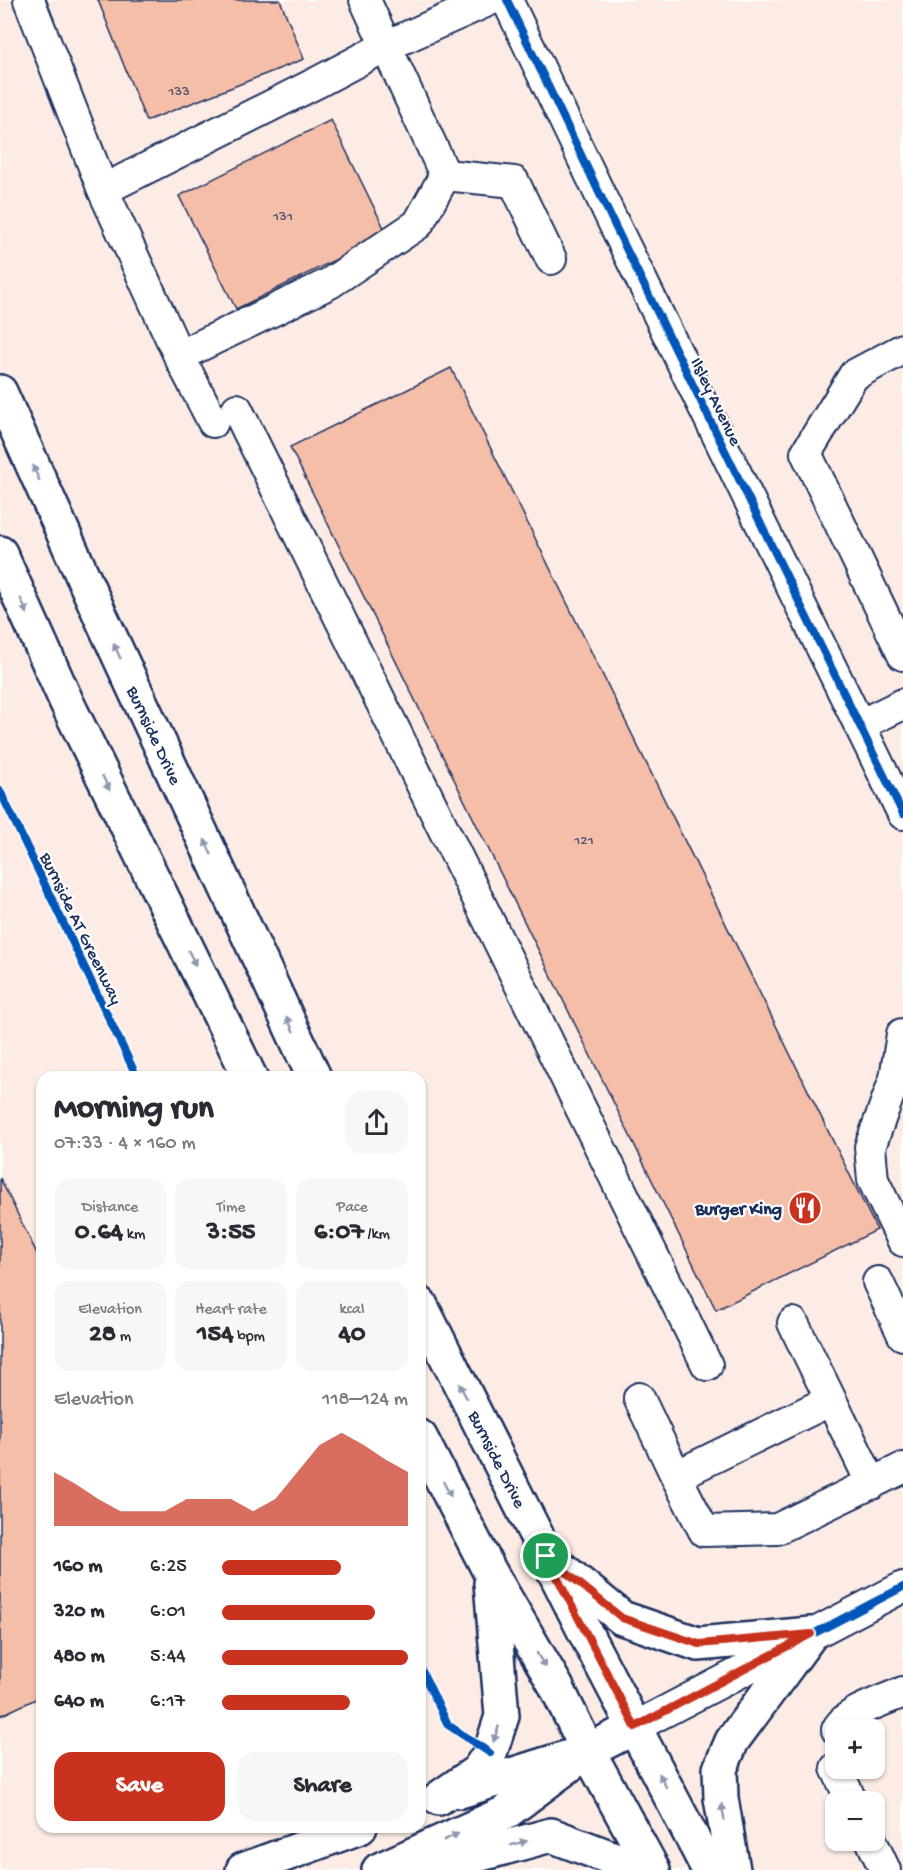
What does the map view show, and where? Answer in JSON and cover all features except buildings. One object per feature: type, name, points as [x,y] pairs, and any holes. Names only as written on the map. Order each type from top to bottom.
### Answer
[{"type":"main road","name":"Burnside Drive","points":[[0,392],[102,619],[312,1071]]},
{"type":"main road","points":[[0,553],[67,703],[247,1071]]},
{"type":"main road","name":"Burnside Drive","points":[[426,1316],[546,1556],[709,1870]]},
{"type":"main road","points":[[426,1449],[490,1572],[556,1686],[588,1751],[653,1870]]},
{"type":"main road","points":[[546,1556],[622,1618],[699,1644],[811,1634]]},
{"type":"main road","points":[[430,1801],[478,1771],[490,1753],[502,1716],[490,1572]]},
{"type":"main road","points":[[733,1870],[721,1798],[720,1769],[732,1741],[811,1634]]},
{"type":"main road","points":[[430,1801],[588,1751],[635,1727]]},
{"type":"main road","points":[[379,1870],[505,1813],[588,1751]]},
{"type":"main road","points":[[243,1870],[344,1833]]},
{"type":"main road","points":[[422,1870],[551,1835],[625,1863],[631,1870]]},
{"type":"street","points":[[29,0],[103,190],[179,356],[225,416],[707,1365]]},
{"type":"street","points":[[365,0],[445,175]]},
{"type":"street","points":[[103,190],[386,46],[490,0]]},
{"type":"street","name":"Ilsley Avenue","points":[[507,0],[626,249],[903,814]]},
{"type":"street","points":[[179,356],[330,283],[418,224],[445,175]]},
{"type":"street","points":[[445,175],[514,182],[551,259]]},
{"type":"street","points":[[903,350],[854,375],[806,453],[903,654]]},
{"type":"street","points":[[860,725],[903,704]]},
{"type":"street","points":[[902,1034],[895,1078],[870,1147],[873,1180],[903,1242]]},
{"type":"street","points":[[878,1282],[903,1335]]},
{"type":"street","points":[[794,1323],[872,1484]]},
{"type":"street","points":[[639,1398],[704,1531],[777,1529],[903,1468]]},
{"type":"street","points":[[676,1476],[831,1400]]},
{"type":"street","points":[[635,1727],[903,1587]]},
{"type":"street","points":[[846,1719],[852,1714],[899,1703]]},
{"type":"street","points":[[876,1851],[885,1870]]},
{"type":"shaded area","points":[[0,0],[903,0],[903,1870],[0,1870]]},
{"type":"cycle path","points":[[507,0],[903,814]]},
{"type":"cycle path","name":"Burnside AT Greenway","points":[[0,791],[134,1071]]},
{"type":"cycle path","points":[[635,1727],[903,1587]]},
{"type":"cycle path","points":[[426,1679],[448,1725],[490,1753]]},
{"type":"place","name":"Burger King","points":[[805,1208]]},
{"type":"route","points":[[546,1556],[622,1618],[699,1644],[811,1634],[635,1727],[546,1556]]}]
